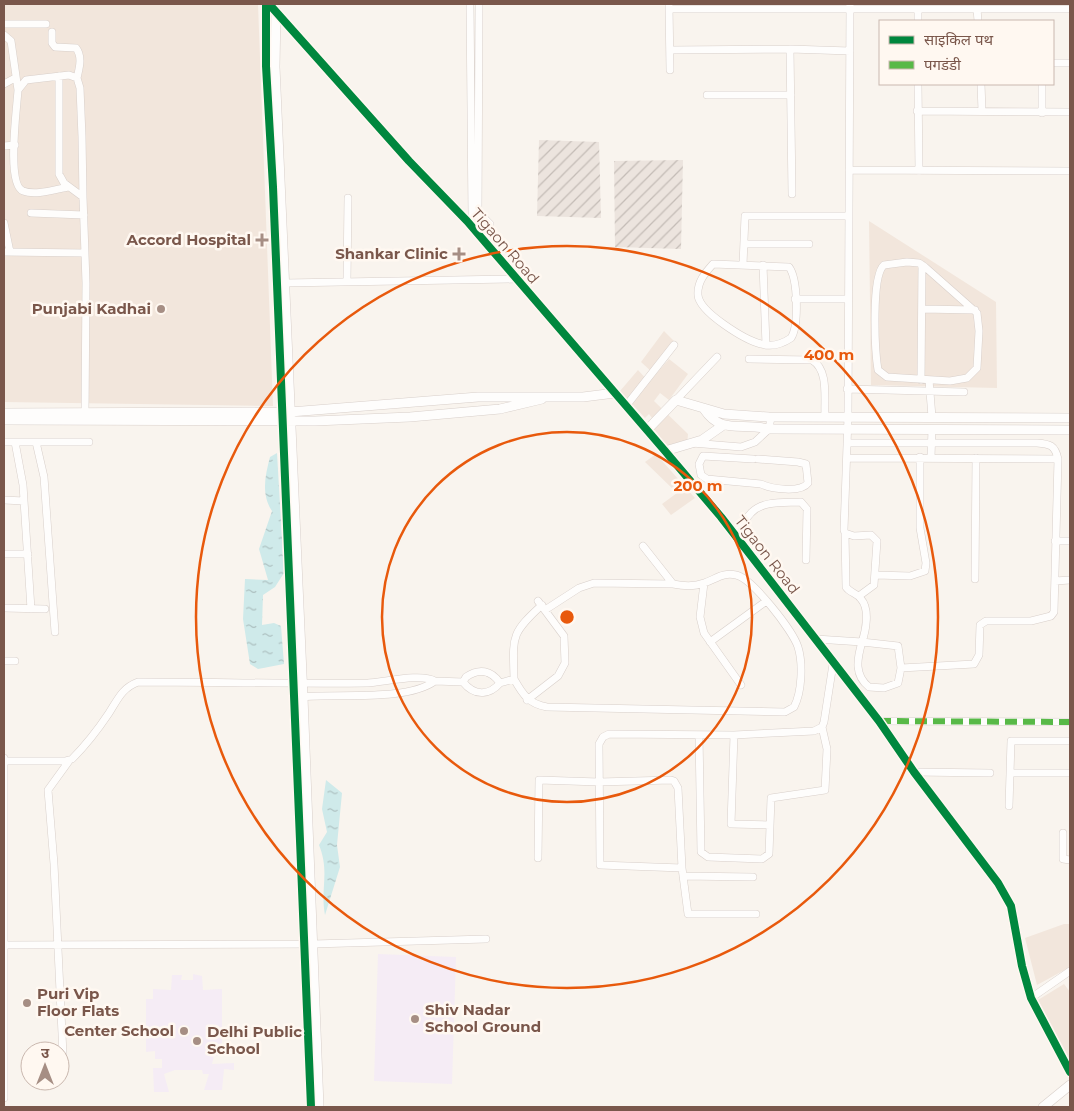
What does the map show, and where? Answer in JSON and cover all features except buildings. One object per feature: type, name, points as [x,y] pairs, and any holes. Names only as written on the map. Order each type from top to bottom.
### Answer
[{"type":"street","points":[[470,4],[472,218]]},
{"type":"street","points":[[472,218],[479,4]]},
{"type":"street","points":[[670,70],[669,6],[1070,9]]},
{"type":"street","points":[[816,640],[862,642],[898,646],[901,668],[898,683],[893,686],[869,688],[862,682],[857,671],[862,642],[865,605],[859,596],[846,587],[850,7]]},
{"type":"street","points":[[271,8],[285,283],[286,417]]},
{"type":"street","points":[[271,8],[266,66],[286,417],[309,944],[319,1107]]},
{"type":"street","name":"Tigaon Road","points":[[271,8],[472,218],[484,240],[666,451],[879,721],[914,772],[998,883],[1011,906],[1022,966],[1031,998],[1070,1072]]},
{"type":"street","points":[[918,9],[918,20]]},
{"type":"street","points":[[977,9],[978,20]]},
{"type":"street","points":[[4,24],[46,24]]},
{"type":"street","points":[[52,32],[52,43],[55,47],[76,48],[79,50],[80,58],[77,78],[80,88],[85,253],[85,417]]},
{"type":"street","points":[[4,36],[11,41],[18,90],[13,169],[19,189],[24,192],[35,192],[69,186]]},
{"type":"street","points":[[670,50],[790,49],[850,51]]},
{"type":"street","points":[[790,49],[792,194]]},
{"type":"street","points":[[1054,63],[1070,63]]},
{"type":"street","points":[[18,90],[26,80],[69,75],[77,78]]},
{"type":"street","points":[[59,76],[59,174],[61,179],[83,197]]},
{"type":"street","points":[[4,84],[15,78]]},
{"type":"street","points":[[918,85],[918,171]]},
{"type":"street","points":[[981,85],[982,111]]},
{"type":"street","points":[[1042,85],[1042,112]]},
{"type":"street","points":[[707,95],[791,96]]},
{"type":"street","points":[[917,111],[1070,112]]},
{"type":"street","points":[[4,146],[15,145]]},
{"type":"street","points":[[849,170],[1070,172]]},
{"type":"street","points":[[347,281],[348,198]]},
{"type":"street","points":[[31,213],[84,215]]},
{"type":"street","points":[[744,264],[746,216],[848,216]]},
{"type":"street","points":[[472,218],[483,217],[490,224],[489,232],[484,240]]},
{"type":"street","points":[[4,223],[7,252],[85,253]]},
{"type":"street","points":[[744,244],[809,244]]},
{"type":"street","points":[[915,262],[922,264],[975,310],[979,331],[978,360],[974,373],[959,380],[887,378],[881,375],[877,363],[876,319],[878,274],[881,267],[888,263],[915,262]]},
{"type":"street","points":[[713,264],[744,264],[789,267],[794,277],[795,299],[794,333],[787,341],[766,345],[751,340],[720,320],[700,303],[698,296],[699,284],[713,264]]},
{"type":"street","points":[[921,380],[922,264]]},
{"type":"street","points":[[763,265],[766,345]]},
{"type":"street","points":[[285,283],[516,279]]},
{"type":"street","points":[[795,299],[847,299]]},
{"type":"street","points":[[922,310],[975,310]]},
{"type":"street","points":[[626,406],[674,345]]},
{"type":"street","points":[[647,430],[717,357]]},
{"type":"street","points":[[749,359],[812,360],[817,363],[821,368],[824,378],[825,416]]},
{"type":"street","points":[[929,380],[932,417]]},
{"type":"street","points":[[847,389],[964,392]]},
{"type":"street","points":[[286,417],[478,397],[595,397],[615,393]]},
{"type":"street","points":[[4,420],[85,417],[410,417],[500,409],[546,397]]},
{"type":"street","points":[[676,400],[724,414],[772,417],[1070,418]]},
{"type":"street","points":[[704,408],[713,421],[722,426]]},
{"type":"street","points":[[4,413],[85,417]]},
{"type":"street","points":[[692,443],[742,447],[755,442],[769,429],[772,417]]},
{"type":"street","points":[[666,451],[692,443],[722,426],[754,425],[769,429],[1070,430]]},
{"type":"street","points":[[931,457],[932,429]]},
{"type":"street","points":[[4,442],[90,442]]},
{"type":"street","points":[[16,442],[24,500],[31,609]]},
{"type":"street","points":[[36,442],[44,476],[55,632]]},
{"type":"street","points":[[755,442],[755,458]]},
{"type":"street","points":[[847,442],[932,444],[1046,443],[1054,447],[1058,459],[1055,605],[1051,616],[1040,620],[996,620],[982,622],[979,632],[979,656],[974,664],[901,668]]},
{"type":"street","points":[[703,456],[755,458],[802,463],[807,466],[808,483],[802,488],[768,488],[761,484],[707,479],[701,475],[699,464],[703,456]]},
{"type":"street","points":[[876,575],[910,576],[924,571],[926,563],[920,528],[920,457]]},
{"type":"street","points":[[846,458],[1058,459]]},
{"type":"street","points":[[975,578],[976,458]]},
{"type":"street","points":[[4,500],[24,500]]},
{"type":"street","points":[[734,535],[742,528],[747,517],[757,508],[774,503],[801,502],[807,509],[806,560]]},
{"type":"street","points":[[845,534],[854,536],[871,535],[876,538],[876,575],[871,589],[859,596]]},
{"type":"street","points":[[1055,541],[1070,541]]},
{"type":"street","points":[[644,546],[673,584]]},
{"type":"street","points":[[4,554],[28,554]]},
{"type":"street","points":[[725,574],[739,576],[748,581],[785,625],[798,646],[800,671],[796,702],[790,711],[547,707],[535,705],[527,700],[514,679],[515,634],[520,625],[542,605],[588,585],[611,582],[691,586],[704,583],[725,574]]},
{"type":"street","points":[[1055,581],[1070,580]]},
{"type":"street","points":[[704,583],[700,617],[704,633],[742,685]]},
{"type":"street","points":[[710,642],[765,602]]},
{"type":"street","points":[[527,700],[558,676],[564,667],[564,636],[542,605]]},
{"type":"street","points":[[4,608],[45,609]]},
{"type":"street","points":[[4,661],[15,660]]},
{"type":"street","points":[[699,735],[701,852],[708,857],[766,858],[769,854],[770,802],[772,797],[825,790],[827,749],[822,727],[833,664]]},
{"type":"street","points":[[463,682],[466,676],[480,671],[494,674],[500,682]]},
{"type":"street","points":[[62,1041],[59,944],[48,790],[69,760],[75,756],[108,713],[124,689],[138,682],[298,684],[385,682],[428,676],[435,681],[463,682]]},
{"type":"street","points":[[463,682],[468,689],[486,693],[494,690],[500,682],[514,679]]},
{"type":"street","points":[[299,697],[394,694],[426,688],[435,681]]},
{"type":"street","points":[[879,721],[1070,722]]},
{"type":"street","points":[[753,878],[600,866],[599,744],[603,737],[609,734],[734,735],[814,732],[822,727]]},
{"type":"street","points":[[734,735],[731,824],[770,825]]},
{"type":"street","points":[[1009,806],[1011,741],[1070,741]]},
{"type":"street","points":[[4,1098],[4,760],[69,760]]},
{"type":"street","points":[[914,772],[990,773]]},
{"type":"street","points":[[1010,773],[1070,773]]},
{"type":"street","points":[[538,858],[539,780],[599,782],[674,781],[678,788],[683,872],[688,914],[756,914]]},
{"type":"street","points":[[1064,833],[1062,859],[1070,860]]},
{"type":"street","points":[[4,945],[309,944],[486,939]]},
{"type":"street","points":[[309,944],[311,1107]]},
{"type":"street","points":[[1031,998],[1068,973],[1070,981]]},
{"type":"street","points":[[1043,1107],[1070,1085]]},
{"type":"shaded area","points":[[4,4],[258,4],[273,406],[4,402]]},
{"type":"shaded area","points":[[539,140],[599,142],[601,218],[537,216]]},
{"type":"shaded area","points":[[683,160],[681,249],[615,247],[614,161]]},
{"type":"shaded area","points":[[869,221],[996,302],[997,388],[871,385]]},
{"type":"shaded area","points":[[664,331],[676,343],[653,373],[641,362]]},
{"type":"shaded area","points":[[669,359],[688,374],[669,400],[660,393],[654,401],[688,434],[687,446],[671,450],[648,422],[652,418],[649,414],[645,418],[620,391],[638,370],[649,382]]},
{"type":"shaded area","points":[[656,454],[695,498],[671,515],[662,504],[677,493],[645,462]]},
{"type":"shaded area","points":[[1064,924],[1070,924],[1070,967],[1037,985],[1025,938]]},
{"type":"shaded area","name":"Shiv Nadar School Ground","points":[[378,954],[456,957],[452,1084],[374,1081]]},
{"type":"shaded area","name":"Center School","points":[[193,974],[202,976],[203,990],[222,989],[222,1056],[214,1056],[212,1064],[234,1063],[234,1070],[224,1069],[222,1090],[204,1090],[209,1074],[203,1074],[202,1070],[175,1070],[164,1074],[169,1092],[154,1092],[153,1068],[162,1068],[162,1059],[155,1059],[155,1051],[146,1052],[146,999],[153,999],[153,989],[171,990],[172,975],[182,975],[181,980],[193,980]]},
{"type":"shaded area","points":[[1064,984],[1070,992],[1070,1060],[1038,1000]]},
{"type":"water","points":[[277,453],[284,573],[275,587],[263,595],[262,625],[274,623],[281,626],[284,664],[258,669],[250,664],[243,619],[245,579],[268,580],[259,549],[272,511],[265,491],[267,471],[270,457]]},
{"type":"water","points":[[326,780],[342,793],[337,845],[340,867],[325,915],[324,864],[319,845],[327,832],[322,809]]},
{"type":"marked path","points":[[879,721],[1070,722]]},
{"type":"cycle path","points":[[266,4],[266,66],[273,187],[311,1107]]},
{"type":"cycle path","points":[[269,4],[409,161],[467,221],[665,451],[721,517],[879,721],[914,772],[998,883],[1011,906],[1022,966],[1031,998],[1070,1072]]},
{"type":"place","name":"Accord Hospital","points":[[262,240]]},
{"type":"place","name":"Shankar Clinic","points":[[459,254]]},
{"type":"place","name":"Punjabi Kadhai","points":[[161,309]]},
{"type":"place","name":"Puri Vip Floor Flats","points":[[27,1003]]},
{"type":"place","name":"Shiv Nadar School Ground","points":[[415,1019]]},
{"type":"place","name":"Center School","points":[[184,1031]]},
{"type":"place","name":"Delhi Public School","points":[[197,1041]]}]
